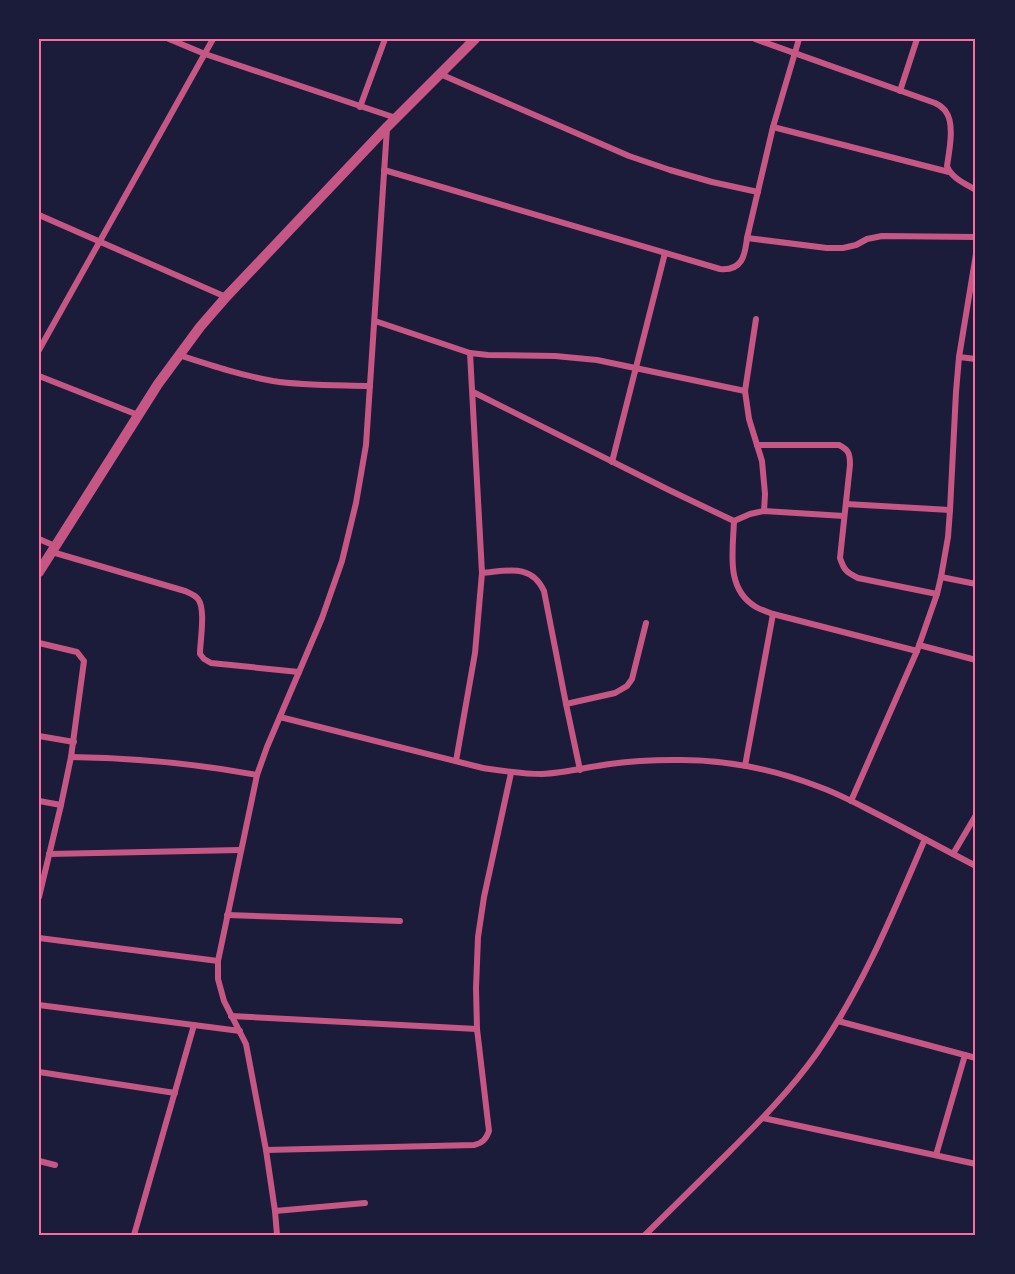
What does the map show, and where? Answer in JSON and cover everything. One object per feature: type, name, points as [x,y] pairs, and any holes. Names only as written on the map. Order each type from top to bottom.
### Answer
[{"type":"street","points":[[169,39],[205,54],[396,118]]},
{"type":"street","points":[[39,350],[213,39]]},
{"type":"street","points":[[360,107],[385,39]]},
{"type":"street","points":[[39,572],[138,415],[200,327],[387,127],[475,39]]},
{"type":"street","points":[[755,39],[935,103],[943,108],[951,124],[947,166],[949,172],[976,190]]},
{"type":"street","points":[[384,170],[720,270],[727,270],[736,267],[745,253],[773,127],[799,39]]},
{"type":"street","points":[[900,91],[917,39]]},
{"type":"street","points":[[440,74],[629,156],[712,182],[758,192]]},
{"type":"street","points":[[278,1235],[266,1150],[246,1044],[224,1002],[218,979],[218,960],[257,775],[322,618],[342,561],[356,503],[366,445],[387,127]]},
{"type":"street","points":[[773,127],[949,172]]},
{"type":"street","points":[[39,215],[226,297]]},
{"type":"street","points":[[747,238],[843,248],[882,236],[976,237]]},
{"type":"street","points":[[612,462],[665,253]]},
{"type":"street","points":[[851,801],[918,648],[941,578],[948,537],[959,357],[976,254]]},
{"type":"street","points":[[756,319],[745,391],[749,419],[764,478],[764,511]]},
{"type":"street","points":[[375,321],[470,353],[597,360],[745,391]]},
{"type":"street","points":[[456,761],[475,653],[482,573],[470,353]]},
{"type":"street","points":[[179,355],[225,371],[274,381],[370,386]]},
{"type":"street","points":[[959,357],[976,359]]},
{"type":"street","points":[[39,376],[138,415]]},
{"type":"street","points":[[473,392],[734,521],[764,511],[844,516]]},
{"type":"street","points":[[757,445],[839,445],[847,449],[850,456],[840,558],[843,569],[858,578],[937,594]]},
{"type":"street","points":[[846,504],[950,510]]},
{"type":"street","points":[[734,521],[732,570],[736,584],[744,597],[756,607],[773,614],[976,660]]},
{"type":"street","points":[[39,539],[54,549],[193,595],[202,608],[200,654],[211,663],[299,672]]},
{"type":"street","points":[[482,573],[520,570],[535,577],[544,591],[580,770]]},
{"type":"street","points":[[941,578],[976,584]]},
{"type":"street","points":[[745,766],[773,614]]},
{"type":"street","points":[[566,704],[615,693],[627,686],[632,679],[646,623]]},
{"type":"street","points":[[39,643],[77,652],[84,661],[74,742],[39,897]]},
{"type":"street","points":[[280,717],[483,768],[511,772],[543,774],[642,760],[677,759],[745,766],[782,774],[851,801],[976,866]]},
{"type":"street","points":[[39,736],[74,742]]},
{"type":"street","points":[[71,757],[163,761],[257,775]]},
{"type":"street","points":[[266,1150],[474,1145],[487,1138],[489,1131],[477,1029],[478,937],[484,897],[511,772]]},
{"type":"street","points":[[39,801],[61,805]]},
{"type":"street","points":[[953,854],[976,815]]},
{"type":"street","points":[[645,1235],[763,1118],[816,1055],[838,1021],[878,947],[926,839]]},
{"type":"street","points":[[49,854],[240,850]]},
{"type":"street","points":[[227,915],[400,921]]},
{"type":"street","points":[[39,938],[218,960]]},
{"type":"street","points":[[39,1005],[240,1031]]},
{"type":"street","points":[[231,1016],[477,1029]]},
{"type":"street","points":[[838,1021],[976,1058]]},
{"type":"street","points":[[134,1235],[194,1025]]},
{"type":"street","points":[[936,1155],[965,1055]]},
{"type":"street","points":[[39,1072],[175,1093]]},
{"type":"street","points":[[763,1118],[976,1164]]},
{"type":"street","points":[[39,1161],[56,1165]]},
{"type":"street","points":[[275,1211],[365,1203]]}]
